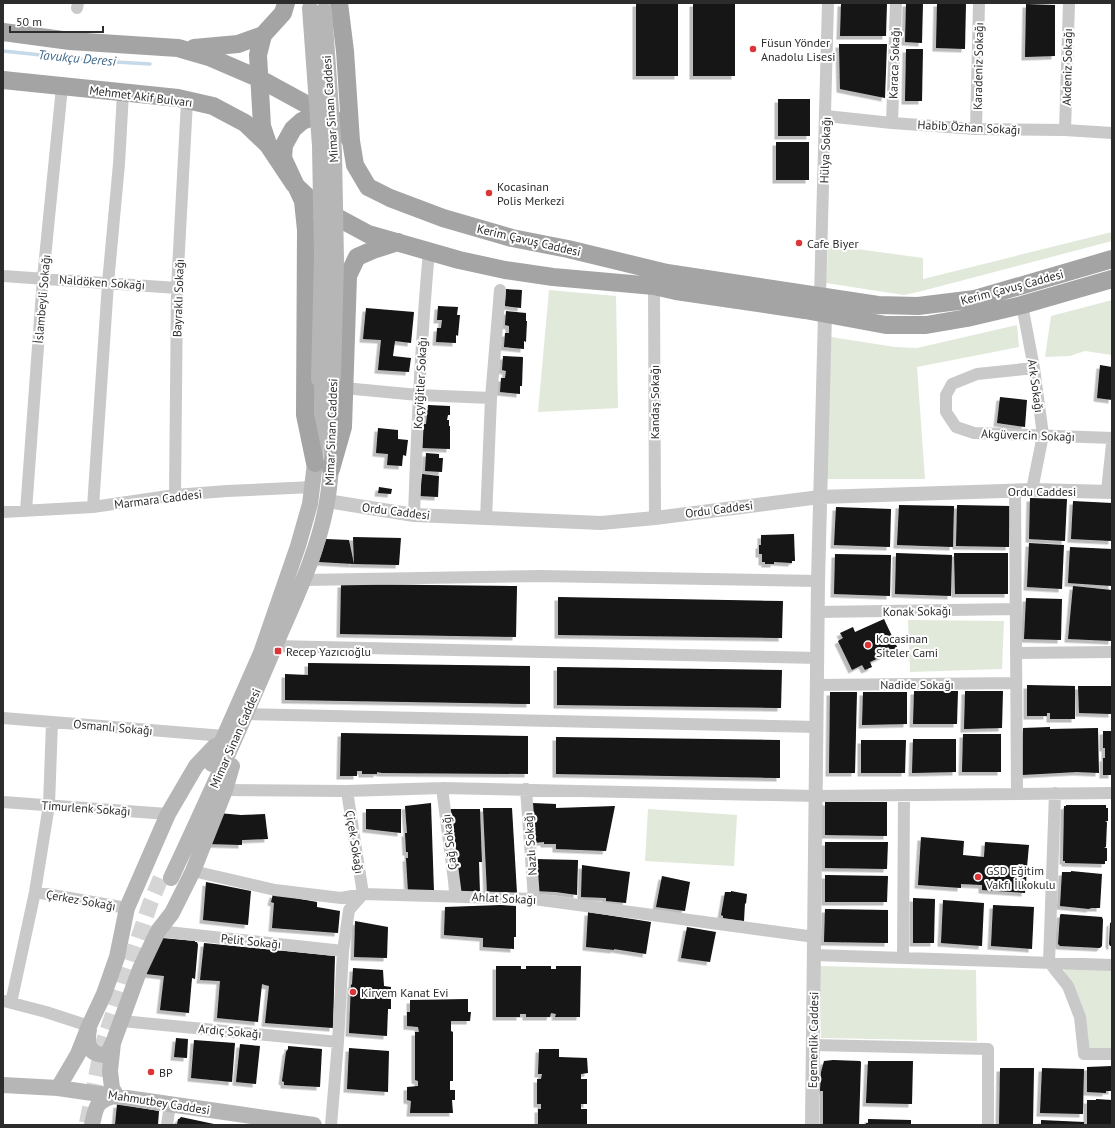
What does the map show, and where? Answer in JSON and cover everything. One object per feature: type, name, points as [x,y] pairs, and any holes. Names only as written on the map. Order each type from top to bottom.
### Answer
[{"type":"main road","points":[[178,48],[213,47],[238,44],[263,35],[283,13],[286,3]]},
{"type":"main road","points":[[321,5],[345,51],[351,141]]},
{"type":"main road","name":"Mimar Sinan Caddesi","points":[[321,5],[334,152],[336,260],[332,382],[323,466],[327,501],[321,528],[304,580],[247,714],[167,876],[224,736],[261,652],[298,546],[310,504],[313,487],[323,466]]},
{"type":"main road","name":"Kerim Çavuş Caddesi","points":[[3,32],[70,41],[178,48],[209,57],[260,79],[337,121],[351,141],[355,165],[368,187],[390,198],[443,218],[512,238],[568,249],[667,274],[878,305],[918,306],[975,299],[1112,259]]},
{"type":"main road","points":[[263,35],[258,55],[262,126],[268,145]]},
{"type":"main road","name":"Mehmet Akif Bulvarı","points":[[3,80],[178,98],[213,106],[245,123],[268,145],[294,184]]},
{"type":"main road","points":[[323,466],[305,415],[306,230],[303,201],[283,158],[284,145],[293,129],[302,121],[314,117],[329,117]]},
{"type":"main road","name":"Kerim Çavuş Caddesi","points":[[294,184],[318,207],[368,234],[459,260],[505,270],[553,277],[654,286],[676,291],[886,325],[926,325],[967,318],[1022,305],[1112,279]]},
{"type":"main road","points":[[323,466],[343,427],[332,382],[348,276],[357,257],[398,242]]},
{"type":"main road","points":[[553,277],[568,270],[571,266],[572,257],[568,249]]},
{"type":"main road","points":[[89,1026],[89,1046],[95,1053],[103,1055],[107,1053],[113,1043],[140,970],[158,931],[172,913],[193,871],[225,790],[247,714]]},
{"type":"main road","points":[[58,1088],[78,1054],[104,994],[117,957],[127,908],[168,814],[196,766],[224,736]]},
{"type":"main road","points":[[92,1125],[96,1108],[100,1102],[106,1098],[116,1095],[112,1088],[110,1071],[113,1043]]},
{"type":"main road","name":"Mahmutbey Caddesi","points":[[3,1086],[58,1088],[116,1095],[170,1105],[314,1125]]},
{"type":"street","name":"Hülya Sokağı","points":[[820,296],[828,3]]},
{"type":"street","name":"Karaca Sokağı","points":[[892,123],[896,3]]},
{"type":"street","name":"Karadeniz Sokağı","points":[[976,129],[979,3]]},
{"type":"street","name":"Akdeniz Sokağı","points":[[1065,130],[1069,3]]},
{"type":"street","name":"İslambeyli Sokağı","points":[[26,511],[43,278],[62,87]]},
{"type":"street","points":[[93,507],[108,283],[119,164],[123,93]]},
{"type":"street","name":"Bayraklı Sokağı","points":[[175,496],[177,288],[187,101]]},
{"type":"street","name":"Habib Özhan Sokağı","points":[[826,116],[892,123],[976,129],[1065,130],[1112,133]]},
{"type":"street","name":"Koçyiğitler Sokağı","points":[[414,515],[418,395],[429,251]]},
{"type":"street","name":"Naldöken Sokağı","points":[[3,276],[177,288]]},
{"type":"street","name":"Kandaş Sokağı","points":[[654,286],[654,518]]},
{"type":"street","points":[[486,519],[491,398],[500,290]]},
{"type":"street","name":"Ark Sokağı","points":[[1022,305],[1034,368],[1043,435],[1032,490]]},
{"type":"street","name":"Egemenlik Caddesi","points":[[812,1125],[818,581],[825,314]]},
{"type":"street","name":"Akgüvercin Sokağı","points":[[1034,368],[977,374],[952,384],[946,395],[946,412],[956,427],[974,433],[1112,438]]},
{"type":"street","points":[[332,382],[418,395],[491,398]]},
{"type":"street","points":[[1110,492],[1112,444]]},
{"type":"street","name":"Marmara Caddesi","points":[[3,512],[93,507],[226,491],[313,487]]},
{"type":"street","name":"Ordu Caddesi","points":[[327,501],[414,515],[601,523],[654,518],[820,496],[1032,490],[1110,492]]},
{"type":"street","points":[[1015,491],[1017,794]]},
{"type":"street","points":[[304,580],[540,576],[818,581]]},
{"type":"street","name":"Konak Sokağı","points":[[818,612],[1016,609]]},
{"type":"street","points":[[275,646],[818,658]]},
{"type":"street","points":[[1016,653],[1112,652]]},
{"type":"street","name":"Nadide Sokağı","points":[[818,685],[1016,683]]},
{"type":"street","points":[[247,714],[817,727]]},
{"type":"street","name":"Osmanlı Sokağı","points":[[3,718],[224,736]]},
{"type":"street","points":[[52,722],[49,805],[35,892],[7,1002],[46,1012],[89,1026]]},
{"type":"street","points":[[225,790],[347,791],[442,788],[816,796],[1112,793]]},
{"type":"street","name":"Çağ Sokağı","points":[[442,788],[456,896]]},
{"type":"street","name":"Nazlı Sokağı","points":[[526,789],[534,899]]},
{"type":"street","name":"Çiçek Sokağı","points":[[347,791],[363,894]]},
{"type":"street","points":[[1055,793],[1049,962],[1068,986],[1080,1017],[1084,1054],[1112,1054]]},
{"type":"street","points":[[903,958],[904,795]]},
{"type":"street","name":"Timurlenk Sokağı","points":[[3,802],[168,814]]},
{"type":"street","name":"Ahlat Sokağı","points":[[193,871],[282,891],[341,898],[363,894],[534,899],[814,937]]},
{"type":"street","name":"Çerkez Sokağı","points":[[35,892],[127,908]]},
{"type":"street","points":[[331,1125],[338,1042],[343,951],[350,910],[363,894]]},
{"type":"street","name":"Pelit Sokağı","points":[[158,931],[343,951]]},
{"type":"street","points":[[814,955],[1112,965]]},
{"type":"street","name":"Ardıç Sokağı","points":[[122,1021],[338,1042]]},
{"type":"street","points":[[813,1046],[988,1049],[988,1125]]},
{"type":"street","points":[[167,1125],[170,1105]]},
{"type":"green space","points":[[1112,232],[1112,241],[904,295],[826,283],[828,245],[923,258],[923,279]]},
{"type":"green space","points":[[549,290],[616,296],[618,408],[538,412]]},
{"type":"green space","points":[[1112,300],[1112,355],[1085,351],[1070,356],[1045,357],[1051,316]]},
{"type":"green space","points":[[1017,325],[1019,347],[917,367],[925,479],[826,479],[831,337],[895,347],[917,348]]},
{"type":"green space","points":[[908,620],[1004,621],[1002,669],[910,672]]},
{"type":"green space","points":[[648,809],[737,815],[734,866],[645,861]]},
{"type":"green space","points":[[820,966],[976,970],[977,1041],[821,1038]]},
{"type":"green space","points":[[1063,968],[1112,970],[1112,1050],[1087,1050],[1085,1013]]},
{"type":"building","points":[[636,3],[678,3],[678,76],[636,76]]},
{"type":"building","points":[[693,3],[735,3],[735,76],[693,76]]},
{"type":"building","points":[[841,3],[887,3],[886,36],[840,36]]},
{"type":"building","points":[[906,3],[923,3],[922,43],[905,42]]},
{"type":"building","points":[[937,3],[966,3],[965,49],[936,48]]},
{"type":"building","points":[[1026,4],[1055,5],[1055,56],[1025,57]]},
{"type":"building","points":[[839,44],[887,44],[885,98],[840,89]]},
{"type":"building","points":[[906,49],[923,49],[922,101],[905,101]]},
{"type":"building","points":[[778,99],[810,99],[810,136],[778,136]]},
{"type":"building","points":[[776,142],[809,142],[809,180],[776,180]]},
{"type":"building","points":[[506,289],[522,290],[521,308],[505,306]]},
{"type":"building","points":[[438,306],[458,307],[457,315],[460,315],[456,343],[436,342],[437,328],[441,328],[442,320],[437,320]]},
{"type":"building","points":[[366,308],[414,312],[411,343],[395,341],[393,356],[411,358],[409,372],[378,370],[381,340],[363,339]]},
{"type":"building","points":[[506,311],[526,313],[526,342],[524,341],[524,349],[504,347],[505,333],[509,333],[509,326],[505,325]]},
{"type":"building","points":[[503,356],[523,357],[522,386],[520,386],[520,394],[500,392],[501,378],[505,378],[506,371],[502,370]]},
{"type":"building","points":[[1100,365],[1112,367],[1112,400],[1097,398]]},
{"type":"building","points":[[1000,397],[1027,400],[1025,427],[997,423]]},
{"type":"building","points":[[428,405],[450,406],[450,415],[448,415],[447,420],[449,420],[450,426],[450,449],[422,448],[423,424],[426,424]]},
{"type":"building","points":[[378,428],[398,430],[398,439],[408,440],[406,456],[403,455],[402,466],[387,465],[388,454],[376,453]]},
{"type":"building","points":[[426,453],[439,454],[439,458],[443,458],[442,472],[425,471]]},
{"type":"building","points":[[422,474],[439,476],[438,497],[420,496]]},
{"type":"building","points":[[379,487],[392,489],[391,494],[378,493]]},
{"type":"building","points":[[1030,498],[1067,499],[1065,541],[1029,539]]},
{"type":"building","points":[[1073,501],[1112,503],[1112,541],[1071,539]]},
{"type":"building","points":[[899,505],[954,506],[953,547],[897,545]]},
{"type":"building","points":[[957,505],[1010,506],[1009,547],[956,546]]},
{"type":"building","points":[[836,507],[891,509],[890,547],[834,545]]},
{"type":"building","points":[[794,534],[795,561],[792,561],[792,563],[774,562],[774,564],[765,564],[765,562],[762,562],[762,554],[759,554],[761,535]]},
{"type":"building","points":[[353,537],[401,538],[399,565],[354,564]]},
{"type":"building","points":[[326,539],[349,540],[354,564],[319,562]]},
{"type":"building","points":[[1029,543],[1064,545],[1062,589],[1027,587]]},
{"type":"building","points":[[1070,547],[1112,549],[1112,586],[1068,583]]},
{"type":"building","points":[[896,553],[952,555],[951,596],[895,594]]},
{"type":"building","points":[[954,553],[1008,553],[1008,594],[955,594]]},
{"type":"building","points":[[835,554],[891,555],[890,596],[834,594]]},
{"type":"building","points":[[341,584],[517,586],[516,637],[340,634]]},
{"type":"building","points":[[1073,586],[1112,590],[1112,641],[1068,639]]},
{"type":"building","points":[[558,597],[783,601],[782,638],[558,635]]},
{"type":"building","points":[[1026,598],[1062,599],[1061,640],[1024,639]]},
{"type":"building","name":"Kocasinan Siteler Cami","points":[[884,619],[898,649],[870,662],[872,667],[865,670],[862,665],[852,670],[838,641],[843,638],[840,633],[853,627],[855,632]]},
{"type":"building","points":[[308,663],[530,666],[530,704],[285,700],[285,674],[308,675]]},
{"type":"building","points":[[557,667],[782,670],[781,708],[557,705]]},
{"type":"building","points":[[1027,685],[1075,686],[1075,719],[1050,719],[1050,713],[1047,713],[1047,716],[1027,716]]},
{"type":"building","points":[[1078,686],[1112,686],[1112,714],[1079,713]]},
{"type":"building","points":[[914,691],[958,691],[957,724],[913,724]]},
{"type":"building","points":[[965,691],[1003,691],[1002,728],[964,729]]},
{"type":"building","points":[[830,692],[857,692],[855,773],[829,773]]},
{"type":"building","points":[[863,692],[907,692],[907,724],[862,725]]},
{"type":"building","points":[[1050,727],[1050,729],[1098,728],[1099,773],[1077,772],[1022,775],[1023,728]]},
{"type":"building","points":[[1103,731],[1112,731],[1112,775],[1103,775],[1103,758],[1105,758],[1105,748],[1103,748]]},
{"type":"building","points":[[341,733],[528,736],[528,774],[377,772],[377,774],[362,774],[362,771],[357,771],[357,776],[340,776]]},
{"type":"building","points":[[963,734],[1001,734],[1001,772],[962,772]]},
{"type":"building","points":[[556,737],[780,740],[780,778],[556,774]]},
{"type":"building","points":[[913,739],[956,739],[956,772],[912,773]]},
{"type":"building","points":[[861,740],[906,740],[905,773],[861,773]]},
{"type":"building","points":[[825,802],[887,802],[887,836],[825,835]]},
{"type":"building","points":[[431,803],[434,892],[408,892],[406,858],[408,858],[408,852],[406,852],[405,833],[407,833],[405,806]]},
{"type":"building","points":[[532,803],[556,804],[556,808],[615,806],[606,851],[556,849],[556,844],[544,844],[544,842],[533,843]]},
{"type":"building","points":[[1106,805],[1106,808],[1108,808],[1108,821],[1105,821],[1107,822],[1106,847],[1104,848],[1107,848],[1107,861],[1105,861],[1105,864],[1065,863],[1065,861],[1063,861],[1064,806]]},
{"type":"building","points":[[483,808],[512,808],[517,893],[487,893]]},
{"type":"building","points":[[366,809],[401,809],[401,833],[366,829]]},
{"type":"building","points":[[448,809],[480,809],[482,862],[479,862],[480,893],[453,892]]},
{"type":"building","points":[[218,813],[241,815],[265,814],[268,839],[242,840],[242,845],[207,844]]},
{"type":"building","points":[[921,837],[964,841],[963,855],[984,857],[985,842],[1029,845],[1027,867],[1022,866],[1021,871],[1027,871],[1025,893],[982,890],[982,885],[961,884],[961,888],[918,885]]},
{"type":"building","points":[[825,842],[888,842],[887,869],[825,868]]},
{"type":"building","points":[[534,859],[578,860],[577,895],[534,891]]},
{"type":"building","points":[[582,865],[630,872],[626,903],[606,901],[606,898],[581,897]]},
{"type":"building","points":[[1071,871],[1102,874],[1100,908],[1089,909],[1060,906],[1062,872]]},
{"type":"building","points":[[825,875],[888,876],[887,902],[825,902]]},
{"type":"building","points":[[662,876],[690,882],[685,911],[656,907]]},
{"type":"building","points":[[206,882],[251,891],[248,925],[203,920]]},
{"type":"building","points":[[731,891],[747,894],[744,921],[723,918],[721,915],[725,892]]},
{"type":"building","points":[[273,894],[317,902],[317,907],[340,911],[338,933],[272,928],[274,903],[271,902]]},
{"type":"building","points":[[913,898],[935,899],[934,943],[913,943]]},
{"type":"building","points":[[943,900],[984,903],[982,946],[941,943]]},
{"type":"building","points":[[501,905],[516,906],[516,937],[514,937],[514,949],[483,947],[483,938],[444,935],[445,907]]},
{"type":"building","points":[[993,905],[1034,907],[1032,949],[991,946]]},
{"type":"building","points":[[825,909],[888,910],[888,943],[824,942]]},
{"type":"building","points":[[588,912],[651,922],[646,954],[614,949],[586,947]]},
{"type":"building","points":[[1061,914],[1102,917],[1102,946],[1100,948],[1060,946],[1058,944]]},
{"type":"building","points":[[355,921],[388,927],[387,958],[354,957]]},
{"type":"building","points":[[1112,922],[1112,946],[1110,946],[1110,923]]},
{"type":"building","points":[[687,927],[716,932],[710,962],[681,958]]},
{"type":"building","points":[[162,938],[197,942],[195,979],[192,978],[189,1013],[160,1010],[164,976],[146,974]]},
{"type":"building","points":[[204,943],[335,956],[333,1028],[265,1023],[269,986],[262,984],[258,1022],[217,1018],[220,981],[200,980]]},
{"type":"building","points":[[496,966],[521,966],[521,969],[526,969],[526,966],[551,966],[551,969],[556,969],[556,966],[581,966],[580,1017],[555,1017],[556,1014],[551,1013],[550,1017],[526,1017],[526,1014],[520,1014],[520,1017],[496,1017]]},
{"type":"building","points":[[353,968],[383,970],[384,986],[391,987],[391,1009],[388,1009],[387,1036],[349,1033]]},
{"type":"building","points":[[468,999],[468,1012],[471,1012],[470,1021],[451,1021],[451,1031],[453,1032],[453,1081],[450,1081],[450,1090],[455,1090],[455,1100],[452,1100],[453,1113],[410,1113],[411,1101],[407,1100],[407,1087],[418,1086],[418,1081],[415,1080],[415,1032],[419,1032],[418,1027],[407,1026],[407,1012],[410,1012],[410,1000]]},
{"type":"building","points":[[176,1038],[188,1039],[187,1058],[174,1057]]},
{"type":"building","points":[[194,1040],[235,1043],[232,1082],[191,1078]]},
{"type":"building","points":[[240,1044],[260,1046],[256,1084],[236,1082]]},
{"type":"building","points":[[288,1046],[322,1049],[320,1087],[284,1085],[284,1082],[282,1081]]},
{"type":"building","points":[[349,1048],[389,1051],[388,1092],[347,1089]]},
{"type":"building","points":[[539,1049],[559,1049],[559,1057],[587,1058],[588,1073],[581,1074],[581,1079],[587,1079],[587,1104],[581,1104],[581,1109],[587,1109],[587,1125],[538,1125],[538,1109],[541,1109],[541,1104],[537,1104],[537,1079],[541,1079],[542,1074],[538,1074]]},
{"type":"building","points":[[833,1060],[861,1062],[859,1125],[823,1125],[823,1091],[820,1091],[821,1072],[824,1061]]},
{"type":"building","points":[[868,1061],[913,1061],[912,1104],[866,1103]]},
{"type":"building","points":[[1112,1066],[1112,1091],[1106,1091],[1106,1093],[1087,1092],[1087,1067]]},
{"type":"building","points":[[1000,1068],[1034,1068],[1033,1125],[999,1125]]},
{"type":"building","points":[[1042,1068],[1084,1069],[1083,1114],[1040,1113]]},
{"type":"building","points":[[1087,1100],[1112,1100],[1112,1125],[1087,1125]]},
{"type":"building","points":[[117,1104],[159,1111],[158,1125],[115,1125]]},
{"type":"building","points":[[181,1117],[214,1125],[177,1125],[178,1119]]},
{"type":"building","points":[[868,1119],[911,1120],[911,1124],[914,1125],[866,1125],[866,1123],[868,1123]]},
{"type":"building","points":[[1041,1120],[1084,1122],[1084,1125],[1041,1125]]},
{"type":"waterway","name":"Tavukçu Deresi","points":[[3,51],[98,61],[150,64]]},
{"type":"tunnel","points":[[87,1123],[102,1047],[150,904],[163,873]]},
{"type":"place","name":"Füsun Yönder Anadolu Lisesi","points":[[753,49]]},
{"type":"place","name":"Kocasinan Polis Merkezi","points":[[489,193]]},
{"type":"place","name":"Cafe Biyer","points":[[799,243]]},
{"type":"place","name":"Kocasinan Siteler Cami","points":[[868,645]]},
{"type":"place","name":"Recep Yazıcıoğlu","points":[[278,651]]},
{"type":"place","name":"GSD Eğitim Vakfı İlkokulu","points":[[978,877]]},
{"type":"place","name":"Kirvem Kanat Evi","points":[[353,992]]},
{"type":"place","name":"BP","points":[[151,1072]]}]
